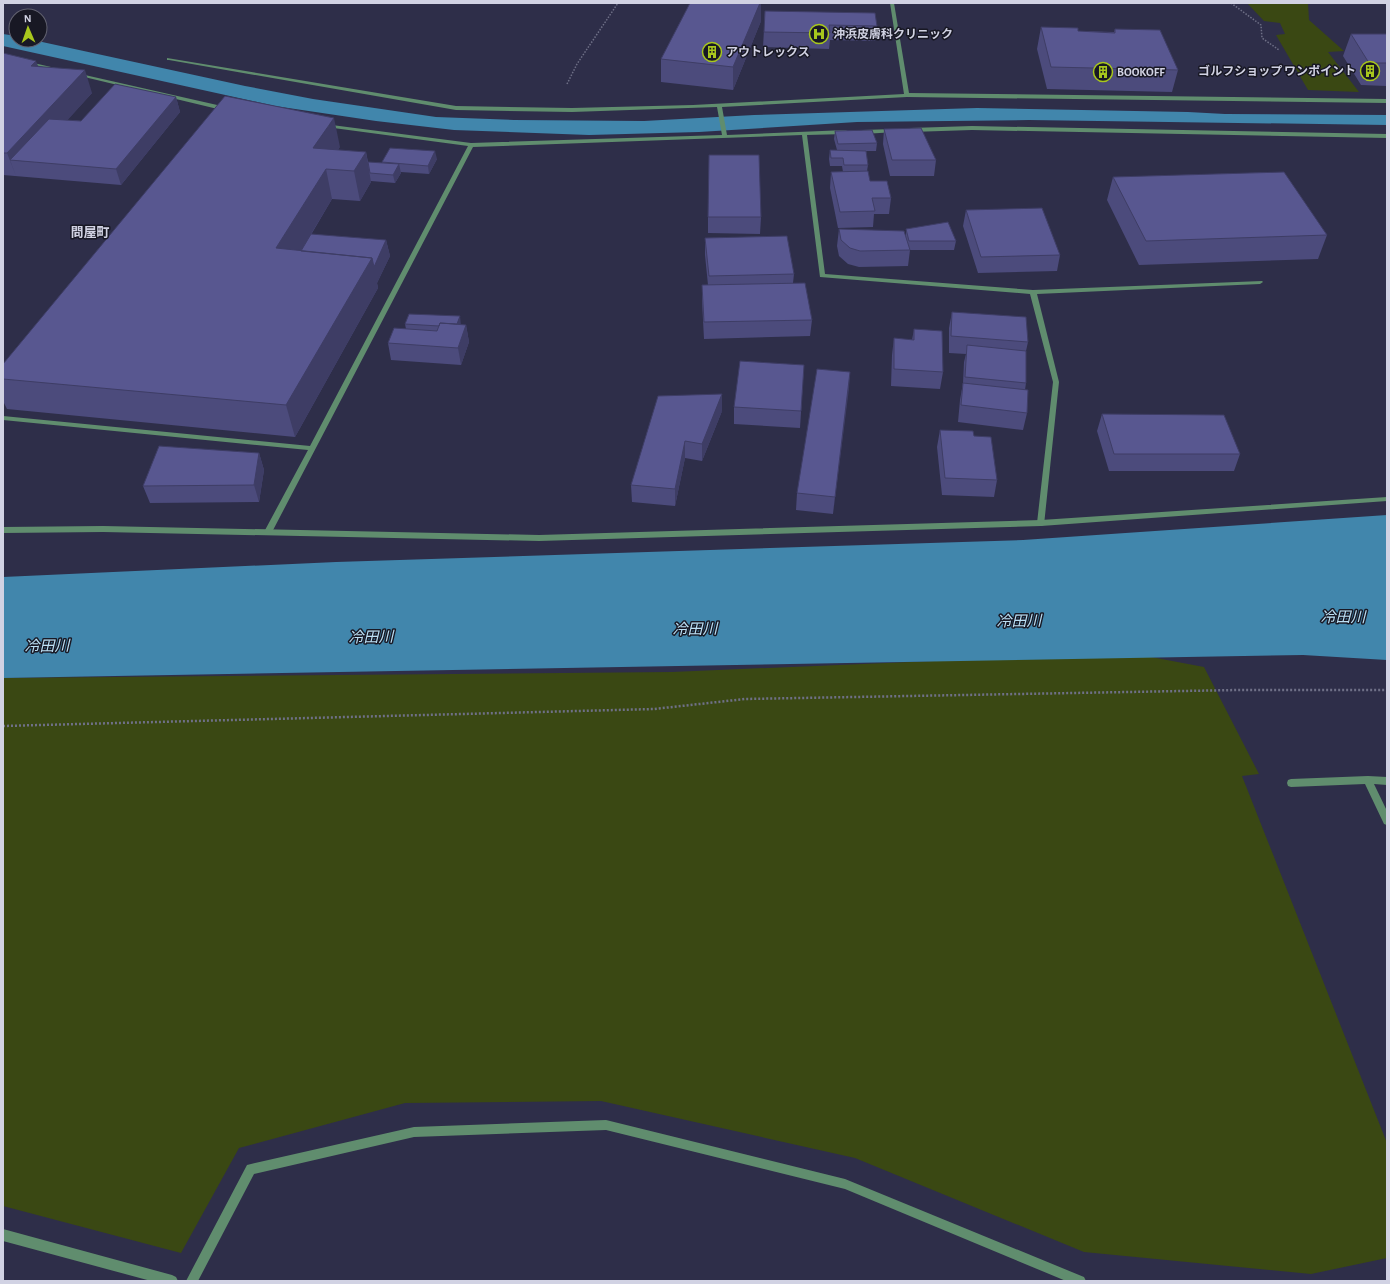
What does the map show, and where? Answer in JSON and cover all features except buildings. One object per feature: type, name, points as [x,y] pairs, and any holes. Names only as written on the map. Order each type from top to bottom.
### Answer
[{"type":"street","points":[[892,3],[907,95]]},
{"type":"street","points":[[169,59],[456,108],[572,110],[693,107],[907,95],[1387,101]]},
{"type":"street","points":[[18,60],[232,110]]},
{"type":"street","points":[[719,105],[725,138]]},
{"type":"street","points":[[220,115],[225,109]]},
{"type":"street","points":[[318,123],[471,145],[725,138],[804,133],[850,132]]},
{"type":"street","points":[[858,132],[972,128],[1387,136]]},
{"type":"street","points":[[804,133],[822,276],[1033,292],[1260,282]]},
{"type":"street","points":[[268,532],[471,145]]},
{"type":"street","points":[[1033,292],[1056,382],[1041,523]]},
{"type":"street","points":[[3,418],[311,448]]},
{"type":"street","points":[[3,530],[103,529],[539,538],[1041,523],[1387,500]]},
{"type":"street","points":[[1368,780],[1387,820]]},
{"type":"street","points":[[1291,783],[1368,780],[1387,781]]},
{"type":"street","points":[[192,1281],[251,1169],[414,1132],[606,1125],[845,1184],[1080,1281]]},
{"type":"street","points":[[3,1235],[172,1281]]},
{"type":"path","points":[[567,85],[577,64],[618,3]]},
{"type":"path","points":[[1231,3],[1261,25],[1262,38],[1279,50]]},
{"type":"path","points":[[3,726],[654,709],[745,699],[1221,690],[1387,690]]},
{"type":"green space","points":[[1247,3],[1308,3],[1309,20],[1344,51],[1328,52],[1359,92],[1308,90],[1276,35],[1285,34],[1280,23],[1264,21]]},
{"type":"green space","points":[[1028,657],[1151,657],[1204,667],[1259,774],[1242,776],[1387,1143],[1387,1258],[1311,1274],[1084,1252],[855,1158],[601,1101],[405,1103],[239,1148],[181,1253],[3,1206],[3,678],[672,672]]},
{"type":"water","points":[[3,34],[8,35],[8,47],[3,46]]},
{"type":"water","points":[[48,43],[245,86],[313,99],[436,117],[514,120],[644,121],[754,115],[977,108],[1225,114],[1387,115],[1387,125],[1029,120],[857,122],[699,132],[589,135],[454,130],[376,121],[275,106],[12,48],[48,48]]},
{"type":"water","name":"冷田川","points":[[1387,515],[1387,660],[1303,655],[3,678],[3,577],[336,562],[1023,540]]},
{"type":"place","name":"沖浜皮膚科クリニック","points":[[819,34]]},
{"type":"place","name":"アウトレックス","points":[[712,52]]},
{"type":"place","name":"ゴルフショップ ワンポイント","points":[[1370,71]]},
{"type":"place","name":"BOOKOFF","points":[[1103,72]]},
{"type":"district","name":"問屋町","points":[[90,232]]}]
